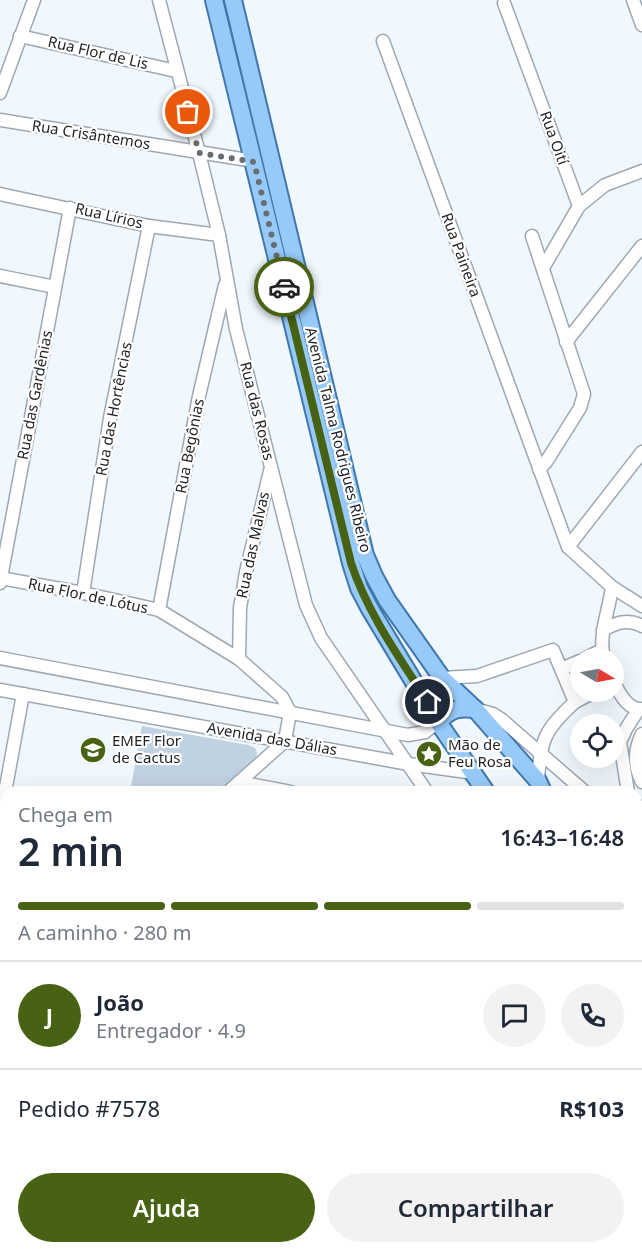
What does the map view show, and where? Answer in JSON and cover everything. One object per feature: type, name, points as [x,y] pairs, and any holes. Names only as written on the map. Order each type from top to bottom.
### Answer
[{"type":"main road","name":"Avenida Talma Rodrigues Ribeiro","points":[[214,0],[359,588],[438,722],[482,786]]},
{"type":"main road","name":"Avenida Talma Rodrigues Ribeiro","points":[[233,0],[365,555],[387,600],[442,678],[475,709],[536,786]]},
{"type":"main road","points":[[438,722],[451,710],[459,707],[475,709]]},
{"type":"main road","points":[[474,773],[489,786]]},
{"type":"street","points":[[0,93],[34,0]]},
{"type":"street","name":"Rua das Rosas","points":[[159,0],[219,235],[226,282],[306,605],[321,638],[423,786]]},
{"type":"street","points":[[633,0],[642,25]]},
{"type":"street","name":"Rua Oití","points":[[504,3],[579,206]]},
{"type":"street","name":"Rua Flor de Lis","points":[[20,36],[176,71]]},
{"type":"street","name":"Rua Paineira","points":[[384,41],[568,546]]},
{"type":"street","name":"Rua Crisântemos","points":[[0,120],[254,162]]},
{"type":"street","points":[[543,268],[579,206],[604,185],[642,171]]},
{"type":"street","name":"Rua Lírios","points":[[0,194],[149,225],[219,235]]},
{"type":"street","name":"Rua das Gardênias","points":[[0,580],[70,208]]},
{"type":"street","name":"Rua das Hortências","points":[[83,593],[110,418],[149,225]]},
{"type":"street","points":[[532,236],[584,394],[580,408],[546,462],[539,469]]},
{"type":"street","points":[[566,342],[642,246]]},
{"type":"street","points":[[0,276],[55,286]]},
{"type":"street","name":"Rua Begônias","points":[[159,610],[199,396],[226,282]]},
{"type":"street","points":[[642,452],[568,546],[612,587],[642,606]]},
{"type":"street","name":"Rua das Malvas","points":[[239,659],[240,608],[246,572],[271,467]]},
{"type":"street","name":"Rua Flor de Lótus","points":[[0,580],[83,593],[159,610],[239,659],[282,697],[290,712]]},
{"type":"street","points":[[603,648],[603,630],[610,609],[612,587]]},
{"type":"street","points":[[610,609],[625,621]]},
{"type":"street","points":[[603,630],[625,621],[636,622],[642,626]]},
{"type":"street","points":[[442,678],[477,676],[553,650],[570,690]]},
{"type":"street","name":"Avenida das Dálias","points":[[0,658],[408,735],[424,732],[438,722]]},
{"type":"street","points":[[561,669],[570,665]]},
{"type":"street","name":"Avenida das Dálias","points":[[0,690],[409,764],[474,773]]},
{"type":"street","points":[[6,786],[23,694]]},
{"type":"street","points":[[624,698],[631,707],[640,710],[626,729],[620,742],[627,786]]},
{"type":"street","points":[[538,786],[539,753],[550,727],[575,702]]},
{"type":"street","points":[[475,709],[501,719],[578,786]]},
{"type":"street","points":[[235,786],[285,741],[290,712]]},
{"type":"street","points":[[642,734],[636,750],[636,766],[642,782]]},
{"type":"street","points":[[239,782],[260,786]]},
{"type":"shaded area","points":[[142,726],[248,745],[255,748],[257,753],[256,760],[228,786],[131,786]]},
{"type":"way so far","points":[[188,112],[199,153],[254,162],[284,287]]},
{"type":"place","name":"EMEF Flor de Cactus","points":[[93,750]]},
{"type":"place","name":"Mão de Feu Rosa","points":[[429,754]]},
{"type":"route","points":[[284,287],[359,588],[428,702]]}]
